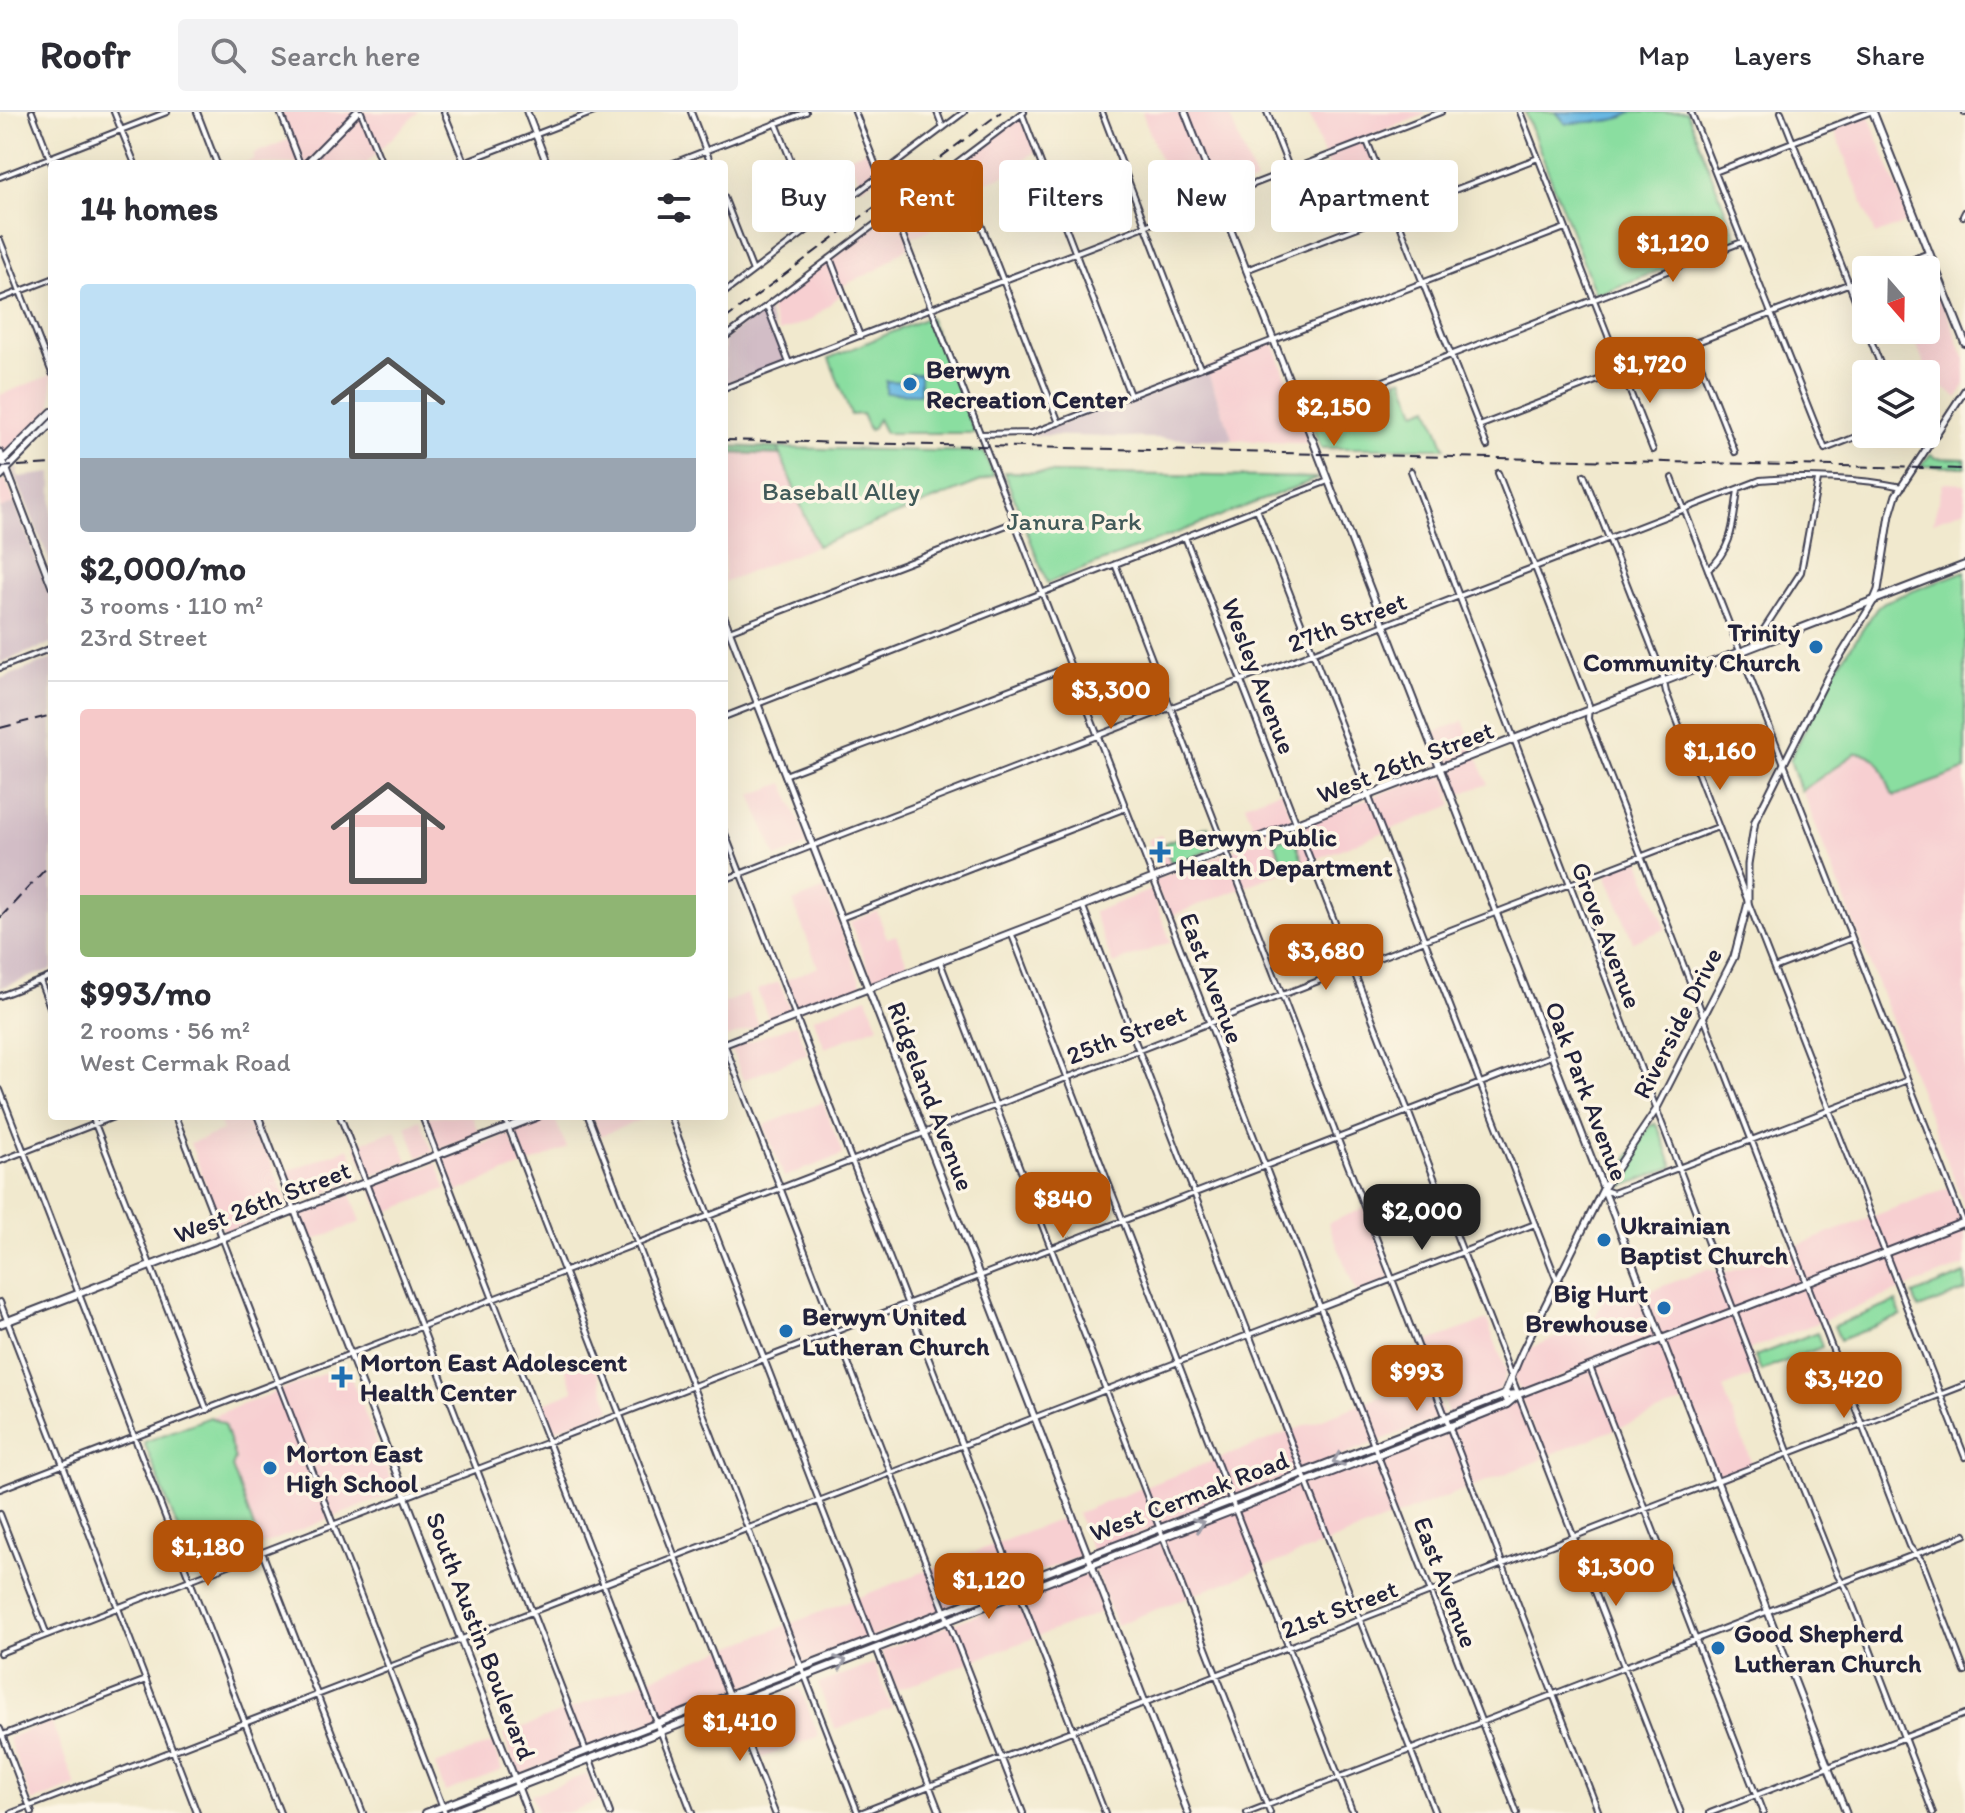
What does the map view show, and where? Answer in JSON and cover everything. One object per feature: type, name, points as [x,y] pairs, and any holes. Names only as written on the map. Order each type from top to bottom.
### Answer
[{"type":"main road","points":[[307,160],[359,112]]},
{"type":"main road","points":[[1872,112],[1965,343]]},
{"type":"main road","points":[[1,459],[48,416]]},
{"type":"main road","points":[[0,476],[48,427]]},
{"type":"main road","name":"West 26th Street","points":[[728,1042],[1965,565]]},
{"type":"main road","name":"West 26th Street","points":[[4,1323],[527,1120]]},
{"type":"main road","name":"West Cermak Road","points":[[446,1811],[514,1779],[1504,1395],[1519,1394],[1965,1223]]},
{"type":"main road","name":"West Cermak Road","points":[[426,1813],[446,1811],[518,1787],[1449,1427],[1507,1404],[1519,1394]]},
{"type":"street","points":[[32,112],[51,160]]},
{"type":"street","points":[[114,112],[133,160]]},
{"type":"street","points":[[0,177],[167,112]]},
{"type":"street","points":[[197,112],[215,160]]},
{"type":"street","points":[[280,112],[301,160]]},
{"type":"street","points":[[359,112],[380,160]]},
{"type":"street","points":[[444,112],[461,160]]},
{"type":"street","points":[[527,112],[546,160]]},
{"type":"street","points":[[470,160],[594,112]]},
{"type":"street","points":[[691,112],[709,160]]},
{"type":"street","points":[[682,160],[806,112]]},
{"type":"street","name":"East Avenue","points":[[855,112],[874,160]]},
{"type":"street","points":[[937,112],[943,128]]},
{"type":"street","points":[[901,160],[964,112]]},
{"type":"street","points":[[1102,112],[1200,368]]},
{"type":"street","name":"Oak Park Avenue","points":[[1185,112],[1203,160]]},
{"type":"street","points":[[1267,112],[1286,160]]},
{"type":"street","points":[[1317,160],[1441,112]]},
{"type":"street","points":[[1520,112],[1653,450]]},
{"type":"street","points":[[1691,112],[1825,449],[1852,438]]},
{"type":"street","points":[[1781,112],[1852,291]]},
{"type":"street","points":[[1715,172],[1872,112]]},
{"type":"street","points":[[961,160],[1023,113],[1130,395]]},
{"type":"street","points":[[776,123],[791,160]]},
{"type":"street","points":[[1367,141],[1375,160]]},
{"type":"street","points":[[1458,189],[1538,158]]},
{"type":"street","points":[[728,207],[753,271]]},
{"type":"street","points":[[728,222],[733,220]]},
{"type":"street","points":[[728,386],[1146,226]]},
{"type":"street","points":[[728,335],[871,227]]},
{"type":"street","points":[[980,434],[1032,433],[1565,228]]},
{"type":"street","points":[[983,230],[1059,423]]},
{"type":"street","points":[[728,290],[805,232]]},
{"type":"street","name":"East Avenue","points":[[902,232],[1517,1813]]},
{"type":"street","name":"Oak Park Avenue","points":[[1231,232],[1301,413],[1318,446],[1328,481],[1846,1813]]},
{"type":"street","points":[[1246,270],[1346,232]]},
{"type":"street","points":[[1403,232],[1487,446]]},
{"type":"street","points":[[0,240],[48,363]]},
{"type":"street","points":[[1301,413],[1742,242]]},
{"type":"street","points":[[1921,256],[1929,253]]},
{"type":"street","points":[[830,258],[860,336]]},
{"type":"street","points":[[0,299],[48,281]]},
{"type":"street","points":[[1479,426],[1852,282]]},
{"type":"street","points":[[767,305],[789,363]]},
{"type":"street","points":[[1692,343],[1735,452]]},
{"type":"street","name":"Riverside Drive","points":[[1940,428],[1965,390]]},
{"type":"street","name":"Riverside Drive","points":[[1504,1395],[1603,1189],[1656,1110],[1734,957],[1748,903],[1748,864],[1755,821],[1828,676],[1873,602],[1878,590],[1890,515],[1902,487],[1927,448]]},
{"type":"street","points":[[1,459],[48,577]]},
{"type":"street","name":"Grove Avenue","points":[[1411,471],[1678,1169],[1933,1813]]},
{"type":"street","points":[[1498,473],[1589,705],[1588,720],[1861,1425],[1909,1546],[1922,1561],[1965,1672]]},
{"type":"street","points":[[1584,475],[1965,1457]]},
{"type":"street","points":[[1672,478],[1965,1223]]},
{"type":"street","name":"27th Street","points":[[728,879],[1760,480],[1880,482],[1902,487]]},
{"type":"street","points":[[1750,649],[1801,572],[1818,480]]},
{"type":"street","points":[[728,715],[1328,481]]},
{"type":"street","points":[[1708,570],[1725,551],[1732,532],[1738,490]]},
{"type":"street","points":[[1257,509],[1557,1281]]},
{"type":"street","points":[[729,631],[1015,522]]},
{"type":"street","name":"Wesley Avenue","points":[[1185,537],[1681,1813]]},
{"type":"street","points":[[1115,564],[1599,1813]]},
{"type":"street","name":"Ridgeland Avenue","points":[[729,631],[1188,1813]]},
{"type":"street","points":[[0,668],[48,650]]},
{"type":"street","points":[[785,775],[1071,666]]},
{"type":"street","points":[[841,918],[1126,808]]},
{"type":"street","name":"25th Street","points":[[0,1489],[1718,827]]},
{"type":"street","points":[[728,841],[1105,1813]]},
{"type":"street","points":[[1083,907],[1435,1813]]},
{"type":"street","points":[[1012,935],[1353,1813]]},
{"type":"street","points":[[1774,968],[1852,938]]},
{"type":"street","points":[[940,962],[1270,1813]]},
{"type":"street","points":[[0,996],[48,978]]},
{"type":"street","points":[[40,981],[48,1002]]},
{"type":"street","points":[[728,1054],[1023,1813]]},
{"type":"street","points":[[0,1653],[1551,1056]]},
{"type":"street","points":[[1603,1189],[1613,1193],[1908,1080]]},
{"type":"street","points":[[0,1090],[280,1813]]},
{"type":"street","points":[[94,1120],[207,1410]]},
{"type":"street","points":[[0,1161],[106,1120]]},
{"type":"street","points":[[177,1120],[446,1811]]},
{"type":"street","name":"South Austin Boulevard","points":[[260,1120],[528,1813]]},
{"type":"street","points":[[342,1120],[610,1813]]},
{"type":"street","points":[[424,1120],[692,1813]]},
{"type":"street","points":[[506,1120],[775,1813]]},
{"type":"street","points":[[590,1120],[859,1813]]},
{"type":"street","points":[[672,1120],[940,1813]]},
{"type":"street","points":[[12,1813],[1535,1224]]},
{"type":"street","points":[[0,1302],[4,1323],[63,1465],[197,1813]]},
{"type":"street","points":[[1590,1367],[1763,1813]]},
{"type":"street","name":"21st Street","points":[[859,1813],[1965,1385]]},
{"type":"street","points":[[1504,1395],[1507,1404]]},
{"type":"street","points":[[0,1514],[47,1635]]},
{"type":"street","points":[[1247,1813],[1965,1535]]},
{"type":"street","points":[[262,1552],[363,1813]]},
{"type":"street","points":[[32,1813],[1,1733],[146,1680]]},
{"type":"street","points":[[1710,1813],[1965,1714]]},
{"type":"shaded area","points":[[418,112],[370,160],[252,160],[255,159],[253,154],[290,139],[280,113]]},
{"type":"shaded area","points":[[1142,112],[1228,112],[1247,160],[1160,160]]},
{"type":"shaded area","points":[[1308,112],[1426,112],[1364,138],[1373,160],[1326,160]]},
{"type":"shaded area","points":[[1022,115],[1036,151],[1024,160],[999,160],[999,178],[983,184],[983,160],[963,160]]},
{"type":"shaded area","points":[[1869,116],[1910,221],[1875,235],[1834,129]]},
{"type":"shaded area","points":[[868,149],[873,160],[871,181],[862,188],[855,171],[855,160],[849,157]]},
{"type":"shaded area","points":[[871,229],[871,232],[924,232],[907,239],[909,246],[877,270],[842,286],[844,292],[811,320],[779,332],[768,305]]},
{"type":"shaded area","points":[[1940,296],[1965,359],[1965,384],[1958,398],[1940,386],[1940,360],[1923,360],[1916,344],[1940,344]]},
{"type":"shaded area","points":[[766,307],[787,363],[728,385],[728,336]]},
{"type":"shaded area","points":[[1273,342],[1312,444],[1233,440],[1206,368]]},
{"type":"shaded area","points":[[48,347],[48,368],[41,350]]},
{"type":"shaded area","points":[[1206,368],[1233,440],[1032,435]]},
{"type":"shaded area","points":[[48,376],[48,414],[4,458],[0,448],[0,395]]},
{"type":"shaded area","points":[[728,453],[781,455],[817,546],[728,580]]},
{"type":"shaded area","points":[[20,468],[16,472],[19,477],[48,473],[48,557],[14,473],[14,469]]},
{"type":"shaded area","points":[[5,478],[15,503],[0,509],[0,483]]},
{"type":"shaded area","points":[[1943,483],[1965,484],[1965,509],[1933,522]]},
{"type":"shaded area","points":[[15,503],[48,590],[48,645],[0,663],[0,509]]},
{"type":"shaded area","points":[[1965,571],[1965,1207],[1790,760],[1830,678],[1879,606]]},
{"type":"shaded area","points":[[48,661],[48,970],[0,988],[0,679]]},
{"type":"shaded area","points":[[1463,721],[1488,784],[1451,797],[1428,735]]},
{"type":"shaded area","points":[[1440,771],[1453,805],[1168,917],[1154,880]]},
{"type":"shaded area","points":[[784,783],[808,845],[776,858],[751,795]]},
{"type":"shaded area","points":[[1281,790],[1293,821],[1257,835],[1245,804]]},
{"type":"shaded area","points":[[1161,835],[1172,865],[1160,869],[1148,840]]},
{"type":"shaded area","points":[[1639,858],[1666,929],[1633,942],[1605,871]]},
{"type":"shaded area","points":[[825,889],[862,986],[797,1011],[786,980],[818,967],[793,902]]},
{"type":"shaded area","points":[[1151,890],[1171,942],[1113,964],[1093,912]]},
{"type":"shaded area","points":[[877,911],[887,938],[896,935],[908,966],[873,980],[850,922]]},
{"type":"shaded area","points":[[779,982],[792,1013],[770,1022],[757,990]]},
{"type":"shaded area","points":[[747,994],[759,1026],[728,1037],[728,1001]]},
{"type":"shaded area","points":[[867,997],[878,1026],[825,1048],[813,1018]]},
{"type":"shaded area","points":[[796,1024],[808,1054],[743,1080],[731,1048]]},
{"type":"shaded area","points":[[823,1102],[843,1155],[784,1177],[764,1125]]},
{"type":"shaded area","points":[[219,1120],[255,1120],[289,1207],[224,1232],[190,1143],[223,1131]]},
{"type":"shaded area","points":[[420,1120],[433,1152],[418,1157],[406,1126]]},
{"type":"shaded area","points":[[428,1120],[474,1120],[479,1134],[439,1149]]},
{"type":"shaded area","points":[[546,1120],[555,1120],[567,1148],[528,1164],[515,1132]]},
{"type":"shaded area","points":[[594,1120],[640,1120],[600,1136]]},
{"type":"shaded area","points":[[395,1130],[408,1161],[368,1177],[355,1145]]},
{"type":"shaded area","points":[[509,1134],[522,1166],[457,1192],[444,1160]]},
{"type":"shaded area","points":[[349,1148],[361,1179],[297,1204],[285,1172]]},
{"type":"shaded area","points":[[437,1163],[446,1189],[382,1214],[371,1187]]},
{"type":"shaded area","points":[[1949,1187],[1965,1228],[1965,1265],[1748,1350],[1757,1374],[1723,1388],[1753,1467],[1717,1480],[1644,1293],[1708,1269],[1721,1275]]},
{"type":"shaded area","points":[[351,1194],[361,1222],[312,1241],[302,1215]]},
{"type":"shaded area","points":[[1365,1208],[1393,1279],[1357,1294],[1328,1223]]},
{"type":"shaded area","points":[[1639,1283],[1661,1339],[1520,1393],[1513,1376],[1524,1350],[1592,1324],[1605,1296]]},
{"type":"shaded area","points":[[1487,1320],[1506,1371],[1503,1384],[1495,1396],[1448,1414],[1421,1344]]},
{"type":"shaded area","points":[[1661,1341],[1685,1402],[1544,1457],[1520,1394]]},
{"type":"shaded area","points":[[592,1358],[611,1409],[554,1430],[544,1403],[574,1391],[565,1368]]},
{"type":"shaded area","name":"Morton East High School","points":[[346,1365],[396,1493],[194,1571],[144,1442]]},
{"type":"shaded area","points":[[1429,1378],[1444,1416],[1092,1552],[1077,1513]]},
{"type":"shaded area","points":[[1519,1396],[1543,1459],[1116,1625],[1093,1565],[1507,1405]]},
{"type":"shaded area","points":[[1068,1516],[1083,1555],[518,1775],[503,1735]]},
{"type":"shaded area","points":[[1089,1572],[1104,1611],[897,1690],[881,1651]]},
{"type":"shaded area","points":[[874,1663],[892,1708],[835,1730],[818,1684]]},
{"type":"shaded area","points":[[800,1688],[819,1736],[762,1758],[743,1709]]},
{"type":"shaded area","points":[[51,1721],[76,1786],[32,1802],[8,1738]]},
{"type":"shaded area","points":[[492,1743],[502,1770],[445,1792],[435,1765]]},
{"type":"shaded area","points":[[587,1774],[598,1801],[567,1813],[538,1813],[531,1795]]},
{"type":"green space","points":[[1525,112],[1687,112],[1737,240],[1596,295]]},
{"type":"green space","name":"Berwyn Recreation Center","points":[[929,317],[975,433],[885,433],[878,419],[869,430],[862,414],[851,415],[829,358]]},
{"type":"green space","points":[[1403,378],[1416,412],[1429,407],[1445,448],[1321,448],[1308,415]]},
{"type":"green space","points":[[728,446],[778,448],[781,455],[728,453]]},
{"type":"green space","name":"Baseball Alley","points":[[778,448],[984,452],[994,476],[817,546]]},
{"type":"green space","points":[[1931,454],[1936,458],[1965,459],[1965,467],[1920,466]]},
{"type":"green space","name":"Janura Park","points":[[1004,472],[1319,478],[1047,583]]},
{"type":"green space","points":[[1965,571],[1965,770],[1895,796],[1876,761],[1871,756],[1856,753],[1801,791],[1790,760],[1830,678],[1877,608],[1884,602]]},
{"type":"green space","points":[[1208,826],[1216,848],[1172,865],[1164,843]]},
{"type":"green space","points":[[1293,835],[1303,862],[1285,869],[1275,842]]},
{"type":"green space","points":[[1655,1123],[1673,1167],[1610,1189],[1617,1173]]},
{"type":"green space","points":[[1965,1274],[1965,1291],[1919,1309],[1913,1295]]},
{"type":"green space","points":[[1896,1302],[1901,1316],[1840,1340],[1834,1326]]},
{"type":"green space","points":[[1817,1332],[1822,1347],[1761,1371],[1755,1356]]},
{"type":"green space","points":[[210,1417],[224,1424],[235,1459],[232,1467],[260,1545],[194,1571],[144,1442]]},
{"type":"water","points":[[1556,112],[1633,112],[1609,120],[1566,124]]},
{"type":"water","points":[[910,374],[920,374],[920,394],[886,393],[886,381],[910,382]]},
{"type":"railway","points":[[728,317],[1001,112]]},
{"type":"railway","points":[[728,440],[1965,469]]},
{"type":"railway","points":[[0,467],[48,464]]},
{"type":"railway","points":[[0,728],[48,716]]},
{"type":"railway","points":[[0,918],[48,866]]},
{"type":"place","name":"Berwyn Recreation Center","points":[[910,384]]},
{"type":"place","name":"Trinity Community Church","points":[[1816,647]]},
{"type":"place","name":"Berwyn Public Health Department","points":[[1160,852]]},
{"type":"place","name":"Ukrainian Baptist Church","points":[[1604,1240]]},
{"type":"place","name":"Big Hurt Brewhouse","points":[[1664,1308]]},
{"type":"place","name":"Berwyn United Lutheran Church","points":[[786,1331]]},
{"type":"place","name":"Morton East Adolescent Health Center","points":[[342,1377]]},
{"type":"place","name":"Morton East High School","points":[[270,1468]]},
{"type":"place","name":"Good Shepherd Lutheran Church","points":[[1718,1648]]}]
